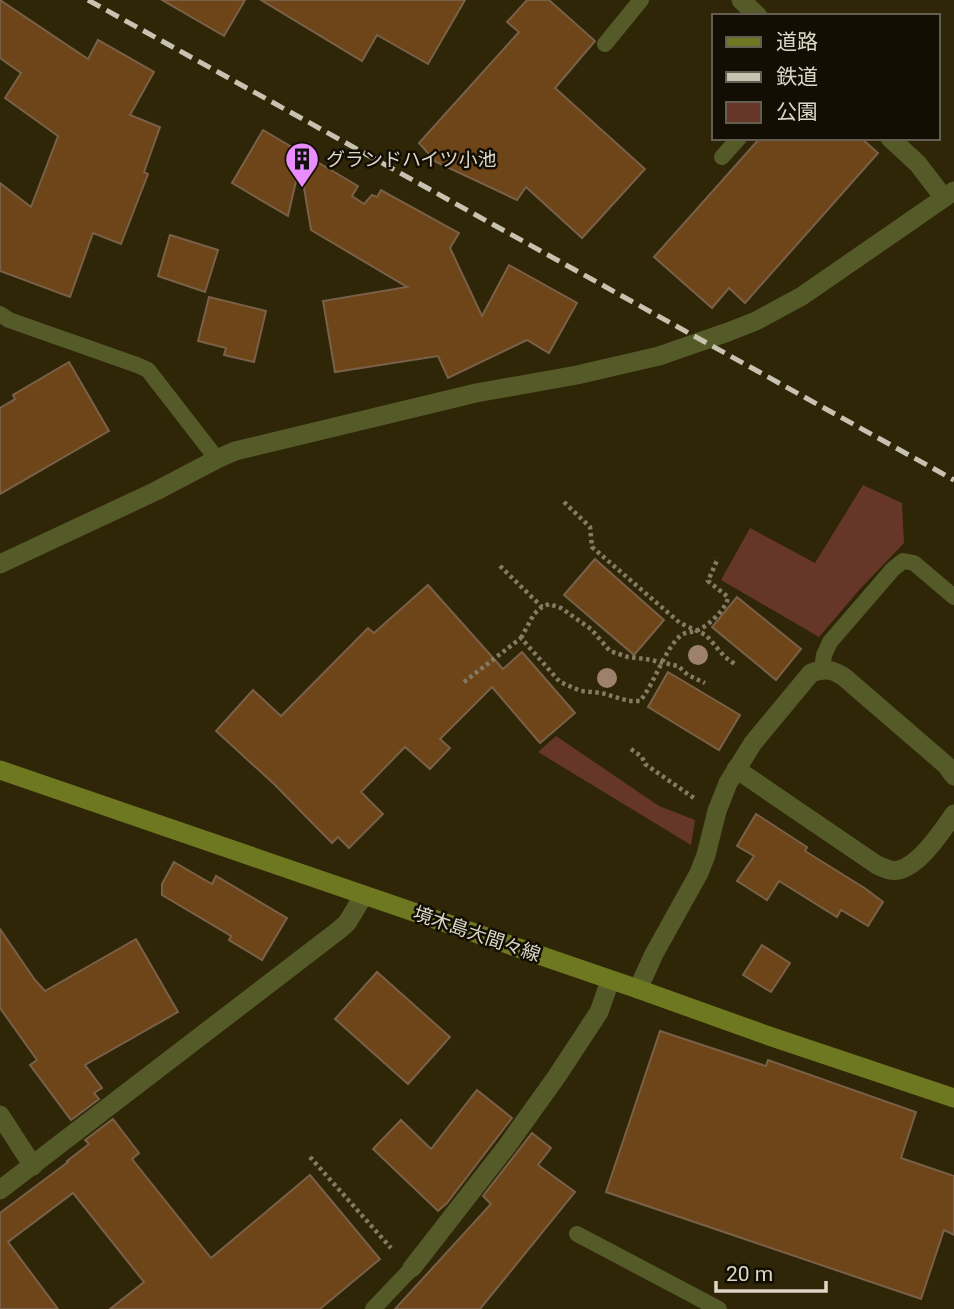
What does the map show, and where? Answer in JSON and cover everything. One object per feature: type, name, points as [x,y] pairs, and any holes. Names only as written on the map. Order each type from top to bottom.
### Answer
[{"type":"main road","name":"境木島大間々線","points":[[0,770],[954,1098]]},
{"type":"street","points":[[741,0],[756,14]]},
{"type":"street","points":[[0,564],[156,491],[217,458],[250,447],[475,393],[577,375],[659,356],[756,321],[803,296],[949,194],[892,140]]},
{"type":"street","points":[[638,989],[654,954],[699,873],[728,783],[753,743],[811,673],[822,669],[834,670],[844,677],[946,765],[954,776]]},
{"type":"street","points":[[736,769],[887,870],[897,871],[918,859],[954,814]]},
{"type":"street","points":[[0,1190],[339,930],[364,895]]},
{"type":"street","points":[[412,1268],[507,1146],[557,1076],[599,1012],[610,981]]},
{"type":"street","points":[[0,1115],[33,1166]]},
{"type":"lane","points":[[605,44],[641,0]]},
{"type":"lane","points":[[722,157],[738,140]]},
{"type":"lane","points":[[0,314],[9,320],[148,370],[217,458]]},
{"type":"lane","points":[[822,669],[830,642],[903,561],[914,563],[954,597]]},
{"type":"lane","points":[[577,1234],[719,1309]]},
{"type":"lane","points":[[373,1309],[412,1268]]},
{"type":"path","points":[[564,502],[590,527],[592,547],[680,623],[706,635],[725,657],[736,665]]},
{"type":"path","points":[[521,638],[559,682],[581,691],[640,701],[673,643],[684,633],[698,630],[727,603],[728,597],[708,581],[718,558]]},
{"type":"path","points":[[500,565],[542,607]]},
{"type":"path","points":[[464,682],[521,638],[534,614],[549,604],[561,608],[591,629],[610,651],[678,666],[688,675],[705,683]]},
{"type":"path","points":[[631,749],[642,757],[645,764],[701,802]]},
{"type":"path","points":[[310,1157],[412,1268]]},
{"type":"green space","points":[[863,485],[902,503],[904,543],[819,637],[721,580],[750,528],[815,563]]},
{"type":"green space","points":[[556,736],[659,806],[695,820],[691,845],[538,752]]},
{"type":"building","points":[[0,0],[88,59],[98,40],[154,72],[130,115],[160,127],[144,172],[148,174],[121,244],[93,233],[70,297],[0,271],[0,183],[31,207],[58,136],[5,98],[21,73],[0,58]]},
{"type":"building","points":[[162,0],[245,0],[224,36]]},
{"type":"building","points":[[261,0],[465,0],[428,64],[377,35],[362,61]]},
{"type":"building","points":[[527,0],[549,0],[595,41],[555,88],[645,169],[582,238],[526,187],[517,200],[436,162],[419,143],[519,32],[507,22]]},
{"type":"building","points":[[263,130],[358,186],[352,196],[364,204],[372,195],[377,197],[381,190],[459,233],[450,248],[482,316],[509,265],[577,303],[549,353],[527,340],[448,378],[438,356],[335,372],[323,301],[407,287],[311,230],[300,164],[288,216],[232,183]]},
{"type":"building","points":[[758,140],[863,140],[878,153],[745,303],[729,288],[712,308],[654,257]]},
{"type":"building","points":[[170,235],[218,250],[205,292],[158,276]]},
{"type":"building","points":[[209,297],[266,311],[254,362],[224,355],[226,348],[198,341]]},
{"type":"building","points":[[69,362],[109,431],[0,494],[0,408],[15,399],[13,395]]},
{"type":"building","points":[[595,559],[664,620],[634,655],[564,595]]},
{"type":"building","points":[[428,585],[503,669],[522,652],[575,713],[540,743],[492,687],[440,739],[450,748],[430,769],[405,747],[361,792],[383,814],[349,848],[338,837],[332,843],[274,784],[216,731],[253,690],[281,716],[368,628],[374,633]]},
{"type":"building","points":[[737,597],[801,649],[776,680],[712,627]]},
{"type":"building","points":[[668,672],[740,715],[719,750],[648,707]]},
{"type":"building","points":[[756,814],[807,847],[805,851],[883,902],[868,926],[841,910],[837,917],[779,881],[767,900],[737,881],[754,856],[737,846]]},
{"type":"building","points":[[174,862],[212,884],[216,876],[287,918],[262,960],[229,940],[231,936],[162,895],[162,884]]},
{"type":"building","points":[[0,929],[45,991],[136,939],[178,1012],[85,1065],[102,1088],[94,1093],[99,1099],[71,1120],[30,1065],[37,1060],[0,1008]]},
{"type":"building","points":[[762,945],[790,963],[771,992],[743,975]]},
{"type":"building","points":[[377,972],[450,1037],[408,1084],[335,1019]]},
{"type":"building","points":[[660,1031],[766,1066],[768,1060],[916,1112],[901,1158],[954,1176],[954,1235],[944,1230],[921,1299],[606,1192]]},
{"type":"building","points":[[477,1090],[512,1118],[438,1211],[373,1149],[401,1120],[431,1149]]},
{"type":"building","points":[[113,1119],[139,1153],[132,1159],[211,1258],[310,1175],[380,1259],[320,1309],[110,1309],[144,1282],[73,1193],[8,1242],[58,1309],[0,1309],[0,1213],[68,1162],[89,1144],[85,1140]]},
{"type":"building","points":[[532,1133],[551,1148],[538,1165],[575,1192],[480,1309],[395,1309],[491,1204],[483,1196]]},
{"type":"railway","points":[[88,0],[954,480]]},
{"type":"place","name":"グランドハイツ小池","points":[[302,189]]}]
